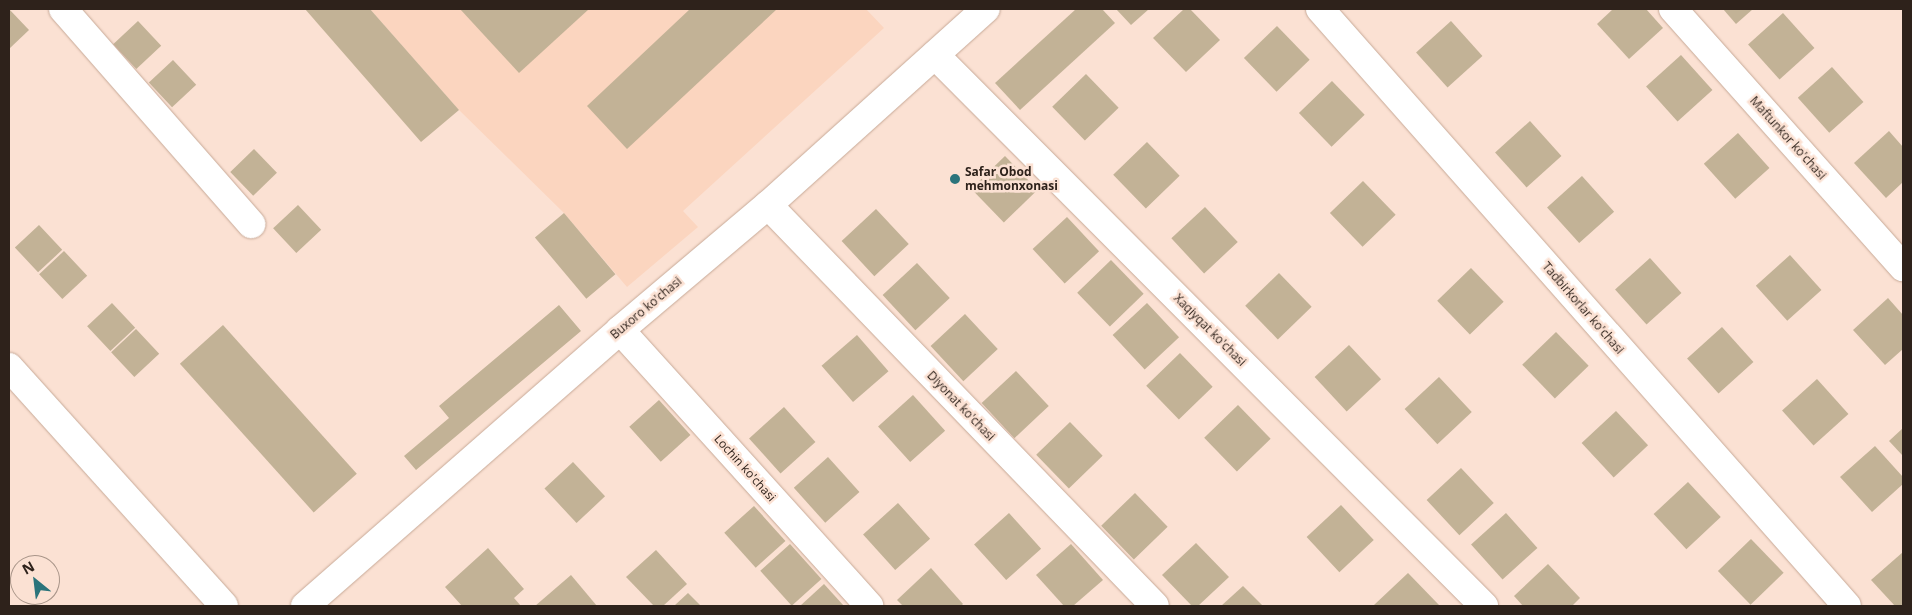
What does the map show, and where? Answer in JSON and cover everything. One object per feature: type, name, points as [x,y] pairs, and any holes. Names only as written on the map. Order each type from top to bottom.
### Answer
[{"type":"street","points":[[63,9],[251,224]]},
{"type":"street","name":"Buxoro ko'chasi","points":[[305,606],[620,330],[768,205],[986,9]]},
{"type":"street","name":"Tadbirkorlar ko'chasi","points":[[1320,9],[1847,606]]},
{"type":"street","name":"Maftunkor ko'chasi","points":[[1673,9],[1903,266]]},
{"type":"street","name":"Xaqiyqat ko'chasi","points":[[935,55],[1484,606]]},
{"type":"street","name":"Diyonat ko'chasi","points":[[768,205],[1155,606]]},
{"type":"street","name":"Lochin ko'chasi","points":[[620,330],[870,606]]},
{"type":"street","points":[[9,367],[224,606]]},
{"type":"shaded area","points":[[370,9],[866,9],[884,28],[683,211],[698,227],[627,287],[564,213],[459,110]]},
{"type":"building","points":[[9,9],[29,30],[9,49]]},
{"type":"building","points":[[305,9],[370,9],[459,110],[421,142]]},
{"type":"building","points":[[460,9],[589,9],[519,73]]},
{"type":"building","points":[[690,9],[777,9],[627,149],[587,106]]},
{"type":"building","points":[[1076,9],[1102,9],[1115,23],[1020,110],[995,83]]},
{"type":"building","points":[[1116,9],[1149,9],[1131,25]]},
{"type":"building","points":[[1184,9],[1190,9],[1220,40],[1186,72],[1153,38]]},
{"type":"building","points":[[1613,9],[1646,9],[1663,28],[1629,59],[1597,24]]},
{"type":"building","points":[[1723,9],[1753,9],[1736,24]]},
{"type":"building","points":[[1783,13],[1814,48],[1780,79],[1748,44]]},
{"type":"building","points":[[138,21],[161,46],[136,69],[113,44]]},
{"type":"building","points":[[1451,21],[1482,56],[1448,87],[1416,52]]},
{"type":"building","points":[[1277,26],[1310,60],[1277,92],[1244,58]]},
{"type":"building","points":[[1681,55],[1712,90],[1678,121],[1646,86]]},
{"type":"building","points":[[173,60],[196,85],[172,107],[149,83]]},
{"type":"building","points":[[1832,67],[1863,102],[1829,133],[1798,98]]},
{"type":"building","points":[[1086,74],[1119,108],[1085,140],[1052,107]]},
{"type":"building","points":[[1332,81],[1365,115],[1332,147],[1299,113]]},
{"type":"building","points":[[1530,121],[1561,156],[1527,187],[1495,152]]},
{"type":"building","points":[[1889,131],[1903,147],[1903,182],[1886,198],[1854,163]]},
{"type":"building","points":[[1738,133],[1769,168],[1735,199],[1704,164]]},
{"type":"building","points":[[1147,142],[1180,176],[1146,208],[1113,175]]},
{"type":"building","points":[[254,149],[277,173],[253,196],[230,172]]},
{"type":"building","points":[[1005,156],[1038,190],[1004,222],[971,189]]},
{"type":"building","points":[[1582,176],[1614,212],[1579,243],[1547,207]]},
{"type":"building","points":[[1363,181],[1396,215],[1363,247],[1330,213]]},
{"type":"building","points":[[298,205],[321,230],[296,253],[273,228]]},
{"type":"building","points":[[1205,207],[1238,242],[1204,273],[1171,238]]},
{"type":"building","points":[[876,209],[909,244],[874,276],[842,241]]},
{"type":"building","points":[[564,213],[615,274],[586,299],[535,237]]},
{"type":"building","points":[[1067,217],[1099,251],[1065,283],[1033,249]]},
{"type":"building","points":[[39,225],[62,250],[38,272],[15,248]]},
{"type":"building","points":[[64,251],[87,276],[62,299],[39,274]]},
{"type":"building","points":[[1790,255],[1821,290],[1787,321],[1756,286]]},
{"type":"building","points":[[1650,258],[1681,293],[1647,324],[1615,289]]},
{"type":"building","points":[[1111,260],[1144,294],[1110,326],[1077,293]]},
{"type":"building","points":[[917,263],[950,298],[915,330],[883,295]]},
{"type":"building","points":[[1471,268],[1504,302],[1470,334],[1437,301]]},
{"type":"building","points":[[1279,273],[1312,307],[1278,339],[1245,306]]},
{"type":"building","points":[[1888,298],[1903,315],[1903,349],[1885,365],[1853,330]]},
{"type":"building","points":[[112,303],[135,328],[110,351],[87,326]]},
{"type":"building","points":[[1147,303],[1179,337],[1145,369],[1113,335]]},
{"type":"building","points":[[559,305],[581,331],[416,470],[404,456],[449,418],[439,406]]},
{"type":"building","points":[[965,314],[998,349],[963,381],[931,346]]},
{"type":"building","points":[[223,325],[357,474],[314,512],[180,364]]},
{"type":"building","points":[[1722,327],[1753,362],[1719,393],[1687,358]]},
{"type":"building","points":[[136,329],[159,354],[134,377],[111,352]]},
{"type":"building","points":[[1556,332],[1589,366],[1555,398],[1522,365]]},
{"type":"building","points":[[857,335],[888,371],[853,402],[822,366]]},
{"type":"building","points":[[1349,345],[1381,379],[1347,411],[1315,377]]},
{"type":"building","points":[[1180,353],[1213,387],[1179,419],[1146,386]]},
{"type":"building","points":[[1016,371],[1049,406],[1014,438],[982,403]]},
{"type":"building","points":[[1439,377],[1472,412],[1437,444],[1405,409]]},
{"type":"building","points":[[1817,379],[1848,414],[1814,445],[1782,410]]},
{"type":"building","points":[[913,395],[945,431],[910,462],[878,426]]},
{"type":"building","points":[[659,400],[690,435],[661,462],[629,427]]},
{"type":"building","points":[[1238,405],[1271,439],[1237,471],[1204,438]]},
{"type":"building","points":[[784,407],[815,442],[781,473],[749,438]]},
{"type":"building","points":[[1616,411],[1648,445],[1614,477],[1582,443]]},
{"type":"building","points":[[1070,422],[1103,456],[1069,488],[1036,455]]},
{"type":"building","points":[[1903,428],[1903,456],[1889,441]]},
{"type":"building","points":[[1875,446],[1903,477],[1903,484],[1872,512],[1840,477]]},
{"type":"building","points":[[828,457],[859,492],[825,523],[794,488]]},
{"type":"building","points":[[573,462],[605,496],[577,523],[544,489]]},
{"type":"building","points":[[1461,468],[1494,503],[1459,535],[1427,500]]},
{"type":"building","points":[[1688,482],[1721,517],[1686,549],[1654,514]]},
{"type":"building","points":[[1135,493],[1168,527],[1134,559],[1101,526]]},
{"type":"building","points":[[898,503],[930,539],[895,570],[863,534]]},
{"type":"building","points":[[1341,505],[1374,540],[1339,572],[1307,537]]},
{"type":"building","points":[[754,506],[785,541],[756,568],[724,533]]},
{"type":"building","points":[[1009,513],[1041,549],[1006,580],[974,544]]},
{"type":"building","points":[[1506,513],[1537,548],[1503,579],[1471,544]]},
{"type":"building","points":[[1751,539],[1784,573],[1751,605],[1718,571]]},
{"type":"building","points":[[1196,543],[1229,577],[1198,606],[1192,606],[1162,575]]},
{"type":"building","points":[[790,544],[821,579],[792,606],[760,571]]},
{"type":"building","points":[[1071,544],[1103,580],[1073,606],[1064,606],[1036,575]]},
{"type":"building","points":[[488,548],[524,589],[514,598],[521,606],[462,606],[445,587]]},
{"type":"building","points":[[656,550],[687,584],[663,606],[654,606],[626,577]]},
{"type":"building","points":[[1903,552],[1903,606],[1895,606],[1871,580]]},
{"type":"building","points":[[1548,564],[1580,598],[1572,606],[1523,606],[1514,596]]},
{"type":"building","points":[[931,568],[963,604],[961,606],[903,606],[897,600]]},
{"type":"building","points":[[1408,573],[1440,606],[1374,605]]},
{"type":"building","points":[[571,575],[597,606],[535,606]]},
{"type":"building","points":[[824,584],[844,606],[800,606]]},
{"type":"building","points":[[1243,586],[1263,606],[1221,606]]},
{"type":"building","points":[[688,593],[701,606],[674,606]]},
{"type":"place","name":"Safar Obod mehmonxonasi","points":[[955,179]]}]
